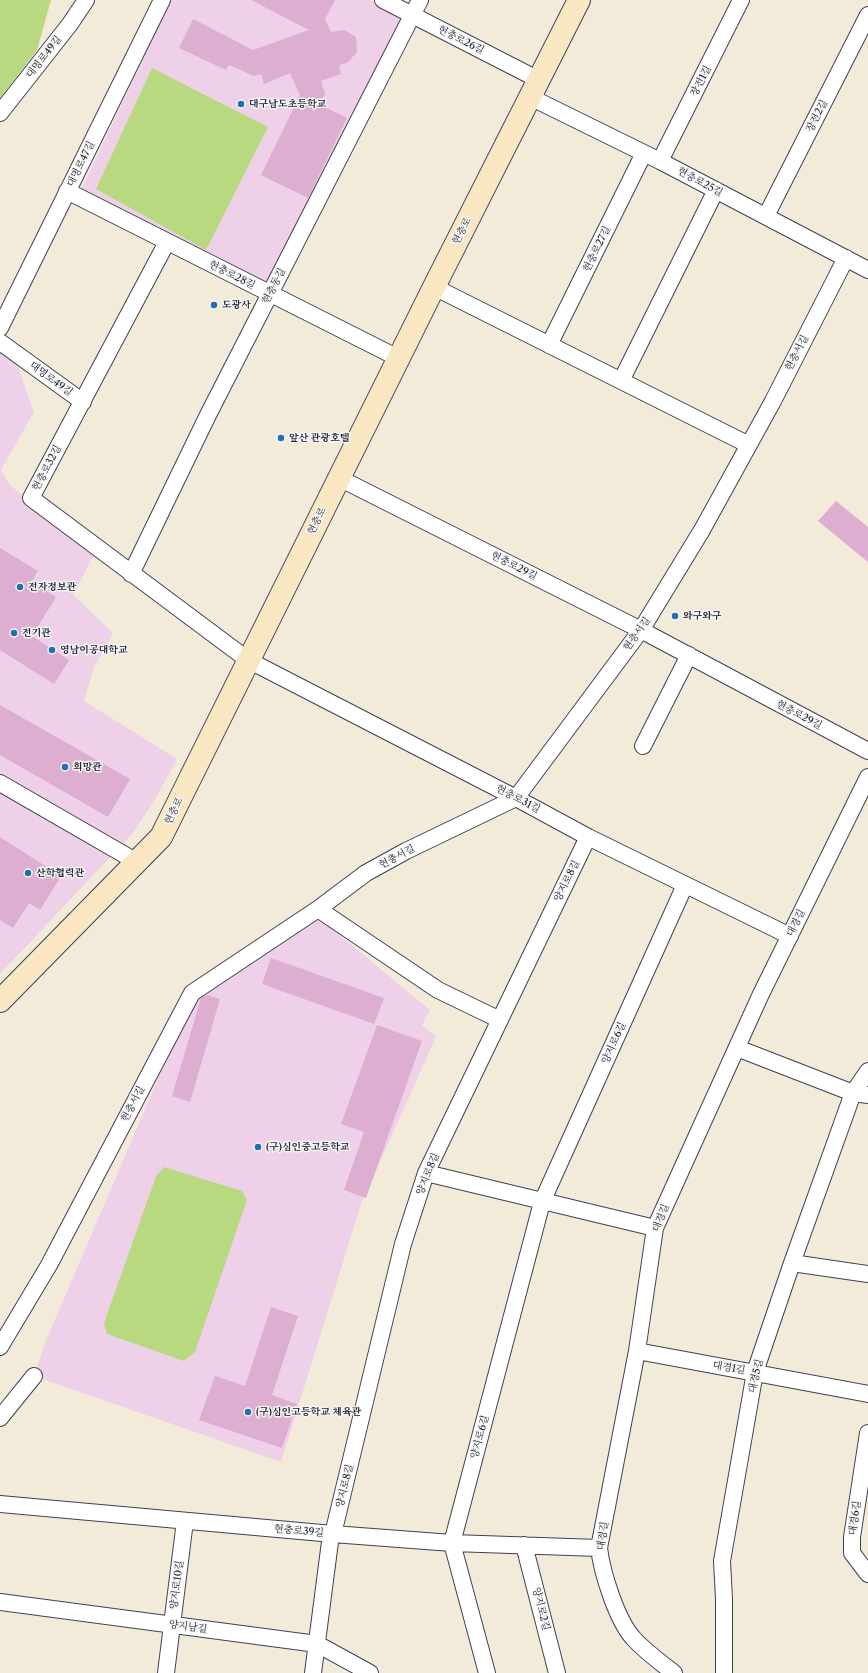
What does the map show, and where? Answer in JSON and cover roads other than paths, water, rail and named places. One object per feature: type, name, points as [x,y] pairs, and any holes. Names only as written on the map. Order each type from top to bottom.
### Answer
[{"type":"main road","name":"현충로","points":[[0,1001],[161,837],[398,358],[579,0]]},
{"type":"street","name":"대명로49길","points":[[0,113],[70,24],[86,0]]},
{"type":"street","name":"대명로47길","points":[[0,328],[162,0]]},
{"type":"street","name":"현충로26길","points":[[382,0],[412,15],[535,88]]},
{"type":"street","name":"현충동길","points":[[131,574],[201,429],[420,0]]},
{"type":"street","name":"장전1길","points":[[660,161],[741,0]]},
{"type":"street","name":"장전2길","points":[[766,216],[868,15]]},
{"type":"street","name":"현충로25길","points":[[535,88],[644,153],[846,258],[867,266]]},
{"type":"street","name":"현충로27길","points":[[549,345],[644,153]]},
{"type":"street","points":[[621,381],[716,190]]},
{"type":"street","name":"현충로28길","points":[[67,191],[398,358]]},
{"type":"street","name":"현충로32길","points":[[167,242],[31,498],[248,660]]},
{"type":"street","name":"현충서길","points":[[0,1347],[49,1265],[192,992],[318,909],[366,873],[406,851],[516,798],[641,630],[702,530],[749,445],[846,258]]},
{"type":"street","points":[[434,287],[749,445]]},
{"type":"street","name":"대명로49길","points":[[0,342],[83,402]]},
{"type":"street","name":"현충로29길","points":[[339,478],[641,630],[868,752]]},
{"type":"street","points":[[643,746],[689,656]]},
{"type":"street","name":"현충로31길","points":[[248,660],[516,798],[588,837],[790,936]]},
{"type":"street","name":"대경길","points":[[674,1673],[633,1638],[622,1621],[610,1593],[600,1560],[599,1548],[637,1351],[655,1228],[761,994],[868,777]]},
{"type":"street","points":[[0,783],[137,862]]},
{"type":"street","name":"양지로8길","points":[[313,1673],[332,1534],[403,1244],[426,1173],[588,837]]},
{"type":"street","name":"양지로6길","points":[[487,1673],[452,1542],[542,1202],[685,885]]},
{"type":"street","points":[[318,909],[438,990],[500,1020]]},
{"type":"street","points":[[737,1048],[860,1094]]},
{"type":"street","name":"대경5길","points":[[724,1673],[724,1599],[722,1561],[755,1372],[792,1262],[868,1071]]},
{"type":"street","points":[[426,1173],[655,1228]]},
{"type":"street","points":[[792,1262],[868,1274]]},
{"type":"street","name":"대경1길","points":[[637,1351],[868,1394]]},
{"type":"street","points":[[0,1418],[34,1376]]},
{"type":"street","name":"대경6길","points":[[868,1433],[852,1537],[852,1552],[868,1574]]},
{"type":"street","name":"현충로39길","points":[[0,1504],[332,1534],[452,1542],[599,1548]]},
{"type":"street","name":"양지로10길","points":[[166,1673],[185,1521]]},
{"type":"street","name":"양지로2길","points":[[524,1545],[557,1673]]},
{"type":"street","name":"양지남길","points":[[0,1602],[317,1644],[370,1673]]},
{"type":"place","name":"대구남도초등학교","points":[[241,104]]},
{"type":"place","name":"도광사","points":[[214,305]]},
{"type":"place","name":"앞산 관광호텔","points":[[281,438]]},
{"type":"place","name":"전자정보관","points":[[20,587]]},
{"type":"place","name":"와구와구","points":[[675,616]]},
{"type":"place","name":"전기관","points":[[14,633]]},
{"type":"place","name":"영남이공대학교","points":[[52,650]]},
{"type":"place","name":"희망관","points":[[65,767]]},
{"type":"place","name":"산학협력관","points":[[28,873]]},
{"type":"place","name":"(구)심인중고등학교","points":[[258,1147]]},
{"type":"place","name":"(구)심인고등학교 체육관","points":[[248,1412]]}]
